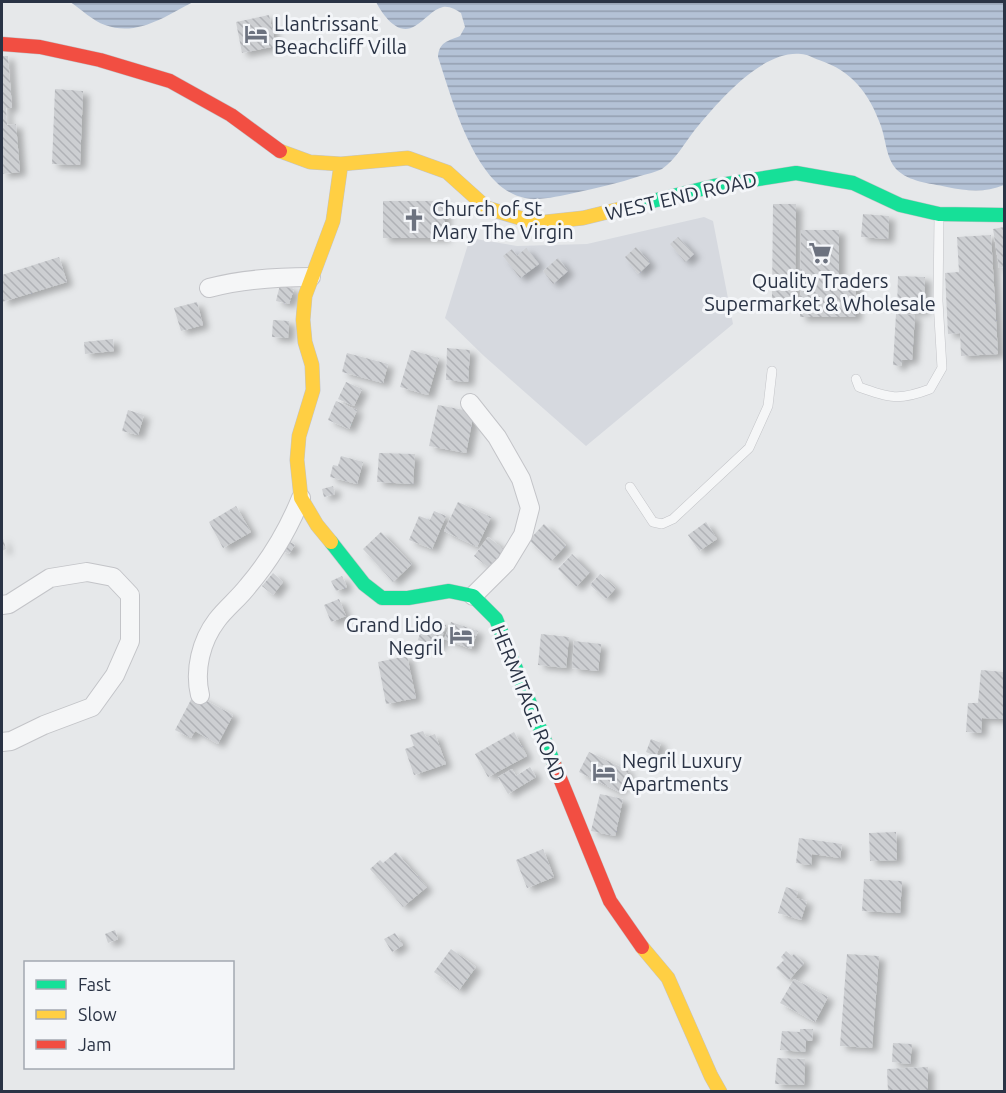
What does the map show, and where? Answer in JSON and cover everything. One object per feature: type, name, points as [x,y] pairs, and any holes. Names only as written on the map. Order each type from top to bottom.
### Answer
[{"type":"street","name":"WEST END ROAD","points":[[2,44],[40,47],[100,60],[170,81],[231,115],[280,151],[310,162],[341,164],[408,158],[447,172],[487,207],[536,223],[584,218],[724,184],[796,173],[853,183],[900,205],[939,214],[1005,215]]},
{"type":"street","points":[[341,164],[333,221],[305,297],[303,320],[305,342],[312,365],[313,390],[300,436],[297,460],[301,498],[317,525],[364,584],[382,598],[408,598],[449,591],[473,596],[506,563],[523,535],[530,508],[521,479],[497,437],[470,403]]},
{"type":"street","points":[[209,288],[237,281],[271,277],[311,277]]},
{"type":"street","points":[[200,695],[197,682],[198,658],[216,621],[248,586],[275,549],[294,516],[301,498]]},
{"type":"street","points":[[2,605],[9,604],[50,578],[87,572],[113,577],[130,595],[130,640],[115,675],[92,707],[44,725],[11,741],[2,742]]},
{"type":"street","name":"HERMITAGE ROAD","points":[[473,596],[496,619],[610,901],[650,959],[669,978],[720,1092]]},
{"type":"lane","points":[[856,379],[859,387],[882,396],[908,397],[930,389],[942,368],[938,301],[939,214]]},
{"type":"lane","points":[[630,487],[653,522],[662,524],[673,519],[749,448],[768,406],[772,371]]},
{"type":"shaded area","points":[[704,217],[713,221],[733,324],[586,446],[484,356],[445,318],[470,238],[517,246],[587,244]]},
{"type":"water","points":[[70,2],[193,2],[162,19],[140,27],[117,28],[101,23]]},
{"type":"water","points":[[376,2],[1004,2],[1004,185],[983,190],[962,190],[907,177],[896,169],[890,160],[876,114],[858,85],[841,70],[801,54],[786,55],[771,60],[741,80],[694,131],[676,156],[662,169],[574,193],[544,199],[525,198],[507,191],[492,178],[468,140],[450,95],[438,57],[442,45],[460,36],[465,27],[461,13],[443,7],[415,26],[403,29],[387,18]]},
{"type":"building","name":"Llantrissant Beachcliff Villa","points":[[269,15],[276,46],[242,53],[236,22]]},
{"type":"building","points":[[2,56],[8,56],[12,108],[6,108],[7,125],[16,124],[20,172],[2,174]]},
{"type":"building","points":[[55,89],[83,91],[80,165],[52,164]]},
{"type":"building","name":"Church of St Mary The Virgin","points":[[383,201],[445,201],[445,238],[383,238]]},
{"type":"building","points":[[773,204],[796,204],[795,298],[772,298]]},
{"type":"building","points":[[863,214],[889,216],[888,239],[861,237]]},
{"type":"building","points":[[1004,227],[1004,267],[999,268],[993,229]]},
{"type":"building","name":"Quality Traders Supermarket & Wholesale","points":[[801,230],[839,230],[839,277],[856,277],[856,317],[800,317]]},
{"type":"building","points":[[991,235],[998,354],[961,356],[960,333],[948,334],[945,273],[959,272],[957,237]]},
{"type":"building","points":[[678,237],[694,254],[685,262],[670,244]]},
{"type":"building","points":[[636,247],[650,263],[638,274],[625,257]]},
{"type":"building","points":[[526,248],[539,264],[520,278],[503,256],[512,249],[517,256]]},
{"type":"building","points":[[59,257],[67,282],[2,302],[2,275]]},
{"type":"building","points":[[558,258],[568,271],[553,284],[543,271]]},
{"type":"building","points":[[898,276],[925,277],[924,311],[897,311]]},
{"type":"building","points":[[280,285],[294,289],[289,304],[276,301]]},
{"type":"building","points":[[197,302],[203,325],[181,331],[174,308]]},
{"type":"building","points":[[896,314],[915,315],[912,360],[902,360],[901,366],[893,365]]},
{"type":"building","points":[[273,320],[289,321],[288,338],[272,337]]},
{"type":"building","points":[[113,339],[114,351],[85,354],[84,342]]},
{"type":"building","points":[[447,348],[470,350],[468,382],[446,380]]},
{"type":"building","points":[[411,350],[439,358],[428,395],[400,387]]},
{"type":"building","points":[[347,353],[388,364],[383,383],[342,372]]},
{"type":"building","points":[[346,382],[362,389],[354,406],[338,399]]},
{"type":"building","points":[[336,401],[357,410],[349,429],[328,420]]},
{"type":"building","points":[[438,405],[474,412],[466,453],[429,446]]},
{"type":"building","points":[[128,410],[144,415],[138,435],[122,431]]},
{"type":"building","points":[[379,453],[415,454],[413,484],[377,482]]},
{"type":"building","points":[[341,456],[363,462],[357,484],[330,477],[333,465],[338,466]]},
{"type":"building","points":[[333,486],[335,494],[324,497],[322,489]]},
{"type":"building","points":[[458,502],[491,517],[477,547],[444,531]]},
{"type":"building","points":[[236,506],[251,532],[223,548],[209,522]]},
{"type":"building","points":[[434,511],[446,516],[432,549],[409,540],[419,516],[430,520]]},
{"type":"building","points":[[706,522],[717,539],[699,551],[688,535]]},
{"type":"building","points":[[544,524],[566,545],[551,561],[529,540]]},
{"type":"building","points":[[381,532],[412,564],[393,582],[363,549]]},
{"type":"building","points":[[2,535],[6,549],[2,551]]},
{"type":"building","points":[[488,537],[506,551],[492,570],[474,556]]},
{"type":"building","points":[[285,539],[295,545],[289,554],[279,548]]},
{"type":"building","points":[[572,554],[590,572],[576,587],[558,569]]},
{"type":"building","points":[[273,573],[283,582],[273,595],[262,586]]},
{"type":"building","points":[[600,574],[616,588],[606,599],[590,585]]},
{"type":"building","points":[[342,576],[347,587],[336,591],[331,581]]},
{"type":"building","points":[[339,599],[346,616],[331,622],[324,605]]},
{"type":"building","name":"Grand Lido Negril","points":[[424,619],[446,625],[439,647],[418,640]]},
{"type":"building","name":"Grand Lido Negril","points":[[451,622],[478,631],[471,649],[444,639]]},
{"type":"building","points":[[541,634],[569,637],[566,668],[538,665]]},
{"type":"building","points":[[574,641],[601,644],[598,671],[572,668]]},
{"type":"building","points":[[407,656],[416,698],[386,704],[378,662]]},
{"type":"building","points":[[981,670],[1004,672],[1004,719],[982,718],[981,733],[966,732],[968,703],[978,703]]},
{"type":"building","points":[[194,694],[233,715],[218,744],[195,731],[191,738],[175,730]]},
{"type":"building","points":[[423,731],[426,737],[435,734],[446,764],[414,775],[405,749],[414,746],[410,735]]},
{"type":"building","points":[[514,732],[527,756],[488,777],[475,754]]},
{"type":"building","points":[[651,739],[661,743],[656,756],[646,752]]},
{"type":"building","name":"Negril Luxury Apartments","points":[[589,752],[629,771],[619,792],[579,772]]},
{"type":"building","points":[[530,767],[536,777],[508,794],[498,777],[512,769],[516,776]]},
{"type":"building","points":[[600,794],[623,799],[615,836],[591,831]]},
{"type":"building","points":[[896,832],[897,860],[870,861],[869,833]]},
{"type":"building","points":[[799,838],[842,844],[840,858],[812,854],[811,865],[796,863]]},
{"type":"building","points":[[543,849],[554,877],[527,888],[516,860]]},
{"type":"building","points":[[396,852],[427,887],[403,907],[370,869],[380,860],[383,863]]},
{"type":"building","points":[[864,879],[902,881],[900,913],[862,911]]},
{"type":"building","points":[[786,887],[798,891],[796,898],[807,901],[801,920],[778,913]]},
{"type":"building","points":[[115,930],[118,939],[108,943],[105,934]]},
{"type":"building","points":[[395,933],[403,945],[392,952],[384,939]]},
{"type":"building","points":[[451,949],[476,967],[459,990],[434,972]]},
{"type":"building","points":[[786,951],[792,956],[794,954],[804,963],[789,980],[776,968],[784,960],[781,957]]},
{"type":"building","points":[[847,954],[879,956],[872,1048],[840,1046]]},
{"type":"building","points":[[794,979],[828,997],[815,1022],[780,1003]]},
{"type":"building","points":[[800,1029],[813,1029],[812,1041],[806,1041],[805,1052],[780,1050],[782,1031],[800,1032]]},
{"type":"building","points":[[893,1043],[912,1044],[910,1064],[892,1062]]},
{"type":"building","points":[[777,1058],[805,1059],[804,1085],[775,1084]]},
{"type":"building","points":[[928,1067],[928,1092],[888,1092],[887,1069]]},
{"type":"traffic: fast","points":[[632,206],[714,186],[796,173],[853,183],[900,205],[939,214],[1004,215]]},
{"type":"traffic: fast","points":[[331,542],[364,584],[382,598],[408,598],[449,591],[473,596],[496,619],[555,766]]},
{"type":"traffic: slow","points":[[280,151],[310,162],[341,164],[408,158],[447,172],[487,208],[536,223],[583,218],[632,206]]},
{"type":"traffic: slow","points":[[331,542],[317,525],[301,498],[297,460],[299,436],[313,390],[312,365],[305,342],[303,320],[305,296],[333,221],[341,164]]},
{"type":"traffic: slow","points":[[642,947],[668,978],[720,1092]]},
{"type":"traffic: jam","points":[[2,44],[40,47],[100,60],[170,81],[231,115],[280,151]]},
{"type":"traffic: jam","points":[[555,766],[610,901],[642,947]]},
{"type":"place","name":"Llantrissant Beachcliff Villa","points":[[256,34]]},
{"type":"place","name":"Church of St Mary The Virgin","points":[[414,220]]},
{"type":"place","name":"Quality Traders Supermarket & Wholesale","points":[[820,253]]},
{"type":"place","name":"Grand Lido Negril","points":[[461,635]]},
{"type":"place","name":"Negril Luxury Apartments","points":[[604,772]]}]
